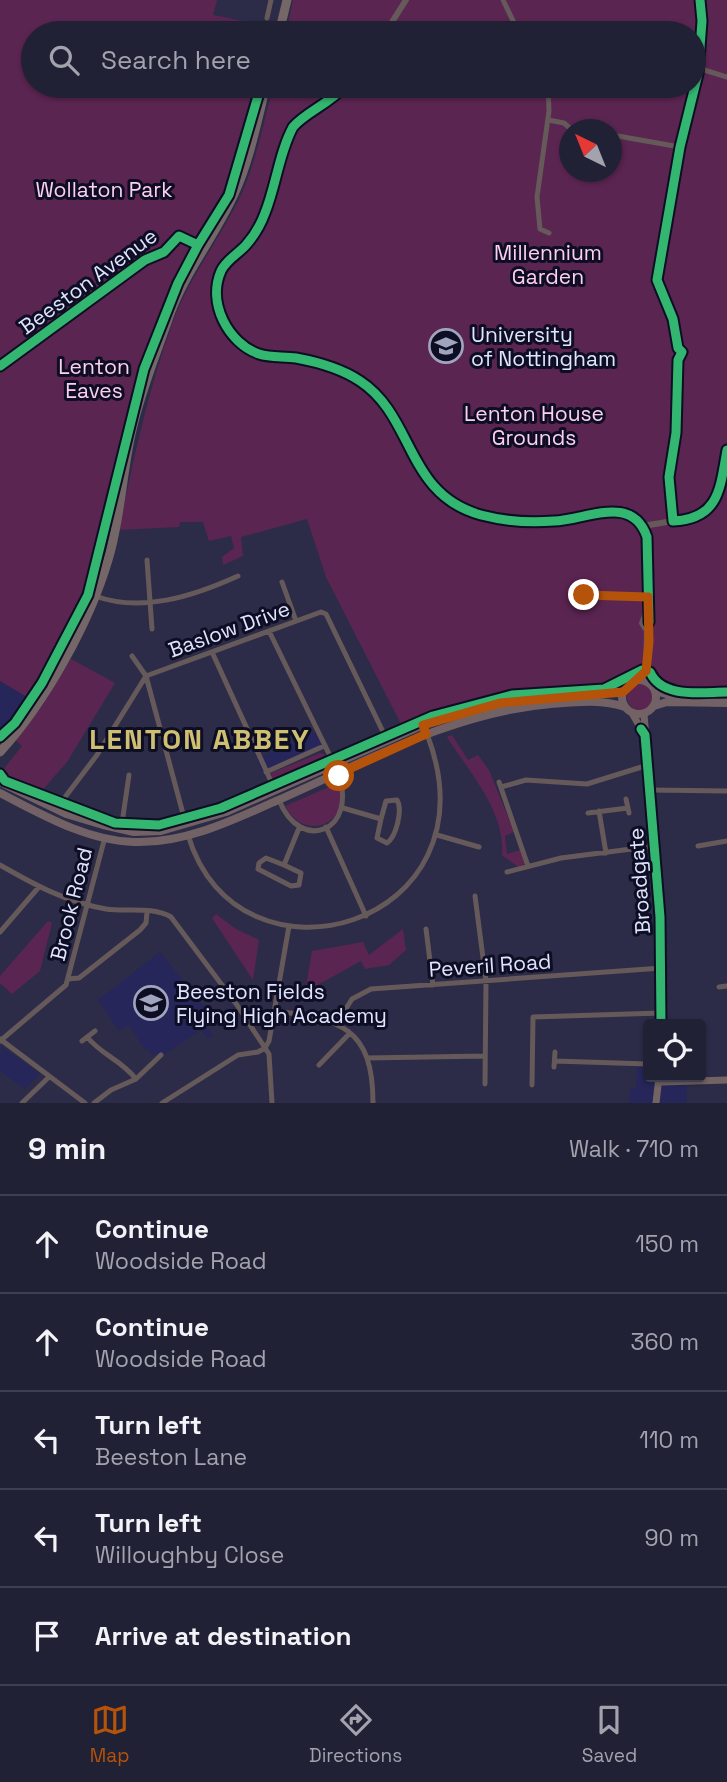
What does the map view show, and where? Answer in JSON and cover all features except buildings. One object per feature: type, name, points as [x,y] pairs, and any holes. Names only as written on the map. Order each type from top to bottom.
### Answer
[{"type":"highway","points":[[282,21],[287,0]]},
{"type":"highway","points":[[0,752],[20,729],[74,640],[95,596],[109,556],[132,430],[148,377],[189,270],[229,206],[241,177],[263,98]]},
{"type":"highway","points":[[0,742],[22,723]]},
{"type":"main road","points":[[623,692],[629,683],[637,680],[650,683],[656,691],[669,695],[727,696]]},
{"type":"main road","points":[[654,706],[656,691]]},
{"type":"main road","points":[[623,692],[629,710],[645,735]]},
{"type":"main road","points":[[0,782],[56,809],[103,825],[121,830],[160,831],[186,825],[275,790],[423,725],[500,703],[623,692]]},
{"type":"main road","points":[[0,793],[65,825],[136,843],[188,835],[279,800],[426,734],[469,719],[514,708],[569,703],[611,703],[644,714],[654,706],[679,702],[727,703]]},
{"type":"main road","name":"Broadgate","points":[[644,714],[662,968],[660,1019]]},
{"type":"main road","points":[[423,725],[426,734]]},
{"type":"main road","points":[[334,764],[338,774]]},
{"type":"main road","points":[[103,825],[105,837]]},
{"type":"main road","points":[[706,1080],[727,1080]]},
{"type":"main road","points":[[656,1103],[660,1082]]},
{"type":"street","points":[[267,18],[271,0]]},
{"type":"street","points":[[393,21],[406,0]]},
{"type":"street","points":[[503,0],[513,21]]},
{"type":"street","points":[[700,0],[702,21]]},
{"type":"street","points":[[706,70],[727,77]]},
{"type":"street","points":[[334,98],[302,118],[293,127],[264,214],[249,242],[222,270],[217,301],[229,331],[241,343],[259,354],[296,358],[329,367],[345,372],[365,384],[389,414],[433,486],[445,500],[457,506],[482,515],[524,522],[557,521],[612,510],[630,515],[643,526],[649,548],[645,628],[647,652]]},
{"type":"street","points":[[548,98],[548,120],[537,197],[540,229],[550,233]]},
{"type":"street","points":[[643,526],[649,522],[673,521],[669,477],[676,433],[678,359],[682,352],[678,348],[673,319],[657,280],[691,98]]},
{"type":"street","points":[[548,120],[559,122]]},
{"type":"street","points":[[622,137],[680,148]]},
{"type":"street","points":[[147,560],[152,629]]},
{"type":"street","points":[[95,596],[117,603],[196,595],[228,584],[238,576]]},
{"type":"street","points":[[282,582],[296,621]]},
{"type":"street","points":[[584,595],[648,597]]},
{"type":"street","points":[[647,611],[646,671],[650,683]]},
{"type":"street","name":"Baslow Drive","points":[[146,676],[323,612],[387,740]]},
{"type":"street","points":[[269,631],[334,764]]},
{"type":"street","points":[[212,652],[275,790]]},
{"type":"street","points":[[132,656],[146,676],[186,825]]},
{"type":"street","points":[[637,680],[646,671]]},
{"type":"street","points":[[56,809],[97,755],[146,676]]},
{"type":"street","points":[[188,835],[207,875],[228,897],[261,917],[289,926],[327,927],[366,916],[389,903],[410,883],[425,862],[437,835],[441,788],[437,761],[426,734]]},
{"type":"street","points":[[266,772],[324,746]]},
{"type":"street","points":[[528,866],[500,784],[526,780],[587,784],[648,765]]},
{"type":"street","points":[[279,800],[285,815],[299,828],[311,831],[326,827],[343,808],[344,790],[338,774]]},
{"type":"street","points":[[121,830],[129,775]]},
{"type":"street","points":[[649,790],[727,791]]},
{"type":"street","points":[[588,813],[628,810],[626,799]]},
{"type":"street","points":[[386,801],[398,801],[400,808],[392,838],[387,843],[380,842],[377,836],[381,819],[386,801]]},
{"type":"street","points":[[343,808],[381,819]]},
{"type":"street","points":[[599,811],[606,853]]},
{"type":"street","points":[[326,827],[366,916]]},
{"type":"street","points":[[284,865],[299,828]]},
{"type":"street","points":[[437,835],[479,847]]},
{"type":"street","name":"Brook Road","points":[[68,979],[105,837]]},
{"type":"street","points":[[698,846],[727,841]]},
{"type":"street","points":[[507,872],[528,866],[655,846]]},
{"type":"street","points":[[265,858],[284,865],[300,873],[299,885],[291,886],[263,874],[258,866],[265,858]]},
{"type":"street","points":[[0,865],[38,888],[87,905],[164,913],[173,919],[265,1048],[272,1063],[272,1103]]},
{"type":"street","points":[[0,932],[38,888]]},
{"type":"street","points":[[475,896],[486,981],[485,1084]]},
{"type":"street","points":[[85,1103],[0,1040],[62,991],[68,979],[82,976],[141,930],[146,923],[147,912]]},
{"type":"street","points":[[0,917],[8,923]]},
{"type":"street","points":[[162,1103],[238,1055],[258,1052],[265,1048],[275,1011],[289,926]]},
{"type":"street","points":[[426,929],[433,985]]},
{"type":"street","name":"Peveril Road","points":[[337,1023],[352,999],[366,990],[662,968]]},
{"type":"street","points":[[719,987],[727,986]]},
{"type":"street","points":[[275,1011],[322,1017],[337,1023],[350,1033],[367,1058],[373,1103]]},
{"type":"street","points":[[532,1085],[533,1017],[661,1013]]},
{"type":"street","points":[[95,1031],[85,1039],[100,1053],[123,1062],[136,1079]]},
{"type":"street","points":[[319,1065],[350,1033]]},
{"type":"street","points":[[147,1052],[154,1060]]},
{"type":"street","points":[[555,1052],[555,1064],[643,1064]]},
{"type":"street","points":[[94,1103],[111,1090],[136,1079],[160,1055]]},
{"type":"street","points":[[367,1058],[485,1056]]},
{"type":"street","points":[[22,1103],[50,1077]]},
{"type":"shaded area","points":[[0,681],[29,698],[0,736]]},
{"type":"shaded area","points":[[319,730],[325,744],[262,772],[257,759]]},
{"type":"shaded area","name":"Beeston Fields Flying High Academy","points":[[160,952],[214,1018],[233,1006],[235,1009],[207,1026],[213,1035],[208,1039],[201,1030],[162,1056],[160,1053],[152,1055],[148,1049],[145,1050],[129,1025],[119,1031],[98,1000]]},
{"type":"shaded area","points":[[1,1046],[40,1074],[25,1089],[0,1071]]},
{"type":"shaded area","points":[[637,1067],[643,1068],[643,1082],[686,1082],[687,1103],[629,1103],[630,1088],[636,1088]]},
{"type":"green space","name":"Wollaton Park","points":[[0,0],[217,0],[213,15],[243,21],[21,21],[21,98],[250,98],[223,192],[197,235],[199,241],[168,297],[143,363],[125,425],[91,585],[27,697],[0,681]]},
{"type":"green space","name":"University of Nottingham","points":[[293,0],[727,0],[727,690],[673,690],[652,674],[638,671],[604,688],[497,695],[432,714],[402,726],[326,577],[307,519],[241,537],[243,556],[223,565],[222,557],[234,548],[231,536],[209,541],[203,522],[180,522],[179,527],[119,530],[148,400],[172,324],[187,290],[225,226],[247,180],[270,98],[706,98],[706,21],[289,21]]},
{"type":"green space","points":[[71,659],[115,683],[67,762],[39,794],[9,780],[2,771],[22,746],[15,739],[42,706]]},
{"type":"green space","points":[[640,684],[649,688],[653,697],[649,706],[640,710],[631,706],[627,697],[631,688]]},
{"type":"green space","points":[[452,735],[468,760],[478,755],[489,770],[514,832],[505,836],[507,854],[520,850],[525,864],[518,867],[502,855],[502,839],[492,808],[447,737]]},
{"type":"green space","points":[[320,753],[324,754],[325,760],[273,781],[271,773]]},
{"type":"green space","points":[[338,783],[340,808],[326,823],[316,826],[305,824],[294,818],[285,806]]},
{"type":"green space","points":[[216,914],[236,929],[259,940],[253,980],[212,918]]},
{"type":"green space","points":[[48,921],[52,923],[40,971],[12,994],[0,983],[0,976]]},
{"type":"green space","points":[[403,929],[406,950],[389,965],[365,969],[361,961],[305,992],[312,951],[363,942],[369,955]]},
{"type":"cycle path","points":[[700,0],[702,21]]},
{"type":"cycle path","name":"Beeston Avenue","points":[[0,366],[145,260],[164,252],[179,236],[198,245],[229,195],[257,98]]},
{"type":"cycle path","points":[[332,98],[293,127],[261,221],[249,241],[221,271],[217,296],[223,320],[238,341],[259,354],[313,362],[360,381],[378,396],[391,414],[424,473],[438,490],[456,505],[481,515],[517,521],[567,520],[607,512],[631,516],[640,524],[647,537],[649,622]]},
{"type":"cycle path","points":[[692,98],[680,147],[657,280],[673,319],[678,348],[682,352],[678,360],[676,433],[669,477],[673,521],[700,515],[715,499],[727,450]]},
{"type":"cycle path","points":[[0,737],[15,723],[42,683],[88,595],[144,369],[178,283],[198,245]]},
{"type":"cycle path","points":[[0,774],[5,781],[115,823],[159,825],[221,808],[433,716],[512,695],[604,689],[642,670],[650,672],[656,681],[673,690],[695,693],[727,692]]},
{"type":"cycle path","points":[[641,729],[645,735],[660,917],[661,1019]]},
{"type":"place","name":"University of Nottingham","points":[[446,346]]},
{"type":"place","name":"Beeston Fields Flying High Academy","points":[[151,1003]]},
{"type":"district","name":"LENTON ABBEY","points":[[200,739]]},
{"type":"route","points":[[339,776],[338,774],[426,734],[423,725],[467,711],[533,698],[623,692],[627,685],[646,671],[649,642],[648,597],[584,595]]},
{"type":"park label","name":"Millennium Garden","points":[[548,264]]},
{"type":"park label","name":"Lenton Eaves","points":[[94,378]]},
{"type":"park label","name":"Lenton House Grounds","points":[[534,425]]}]
